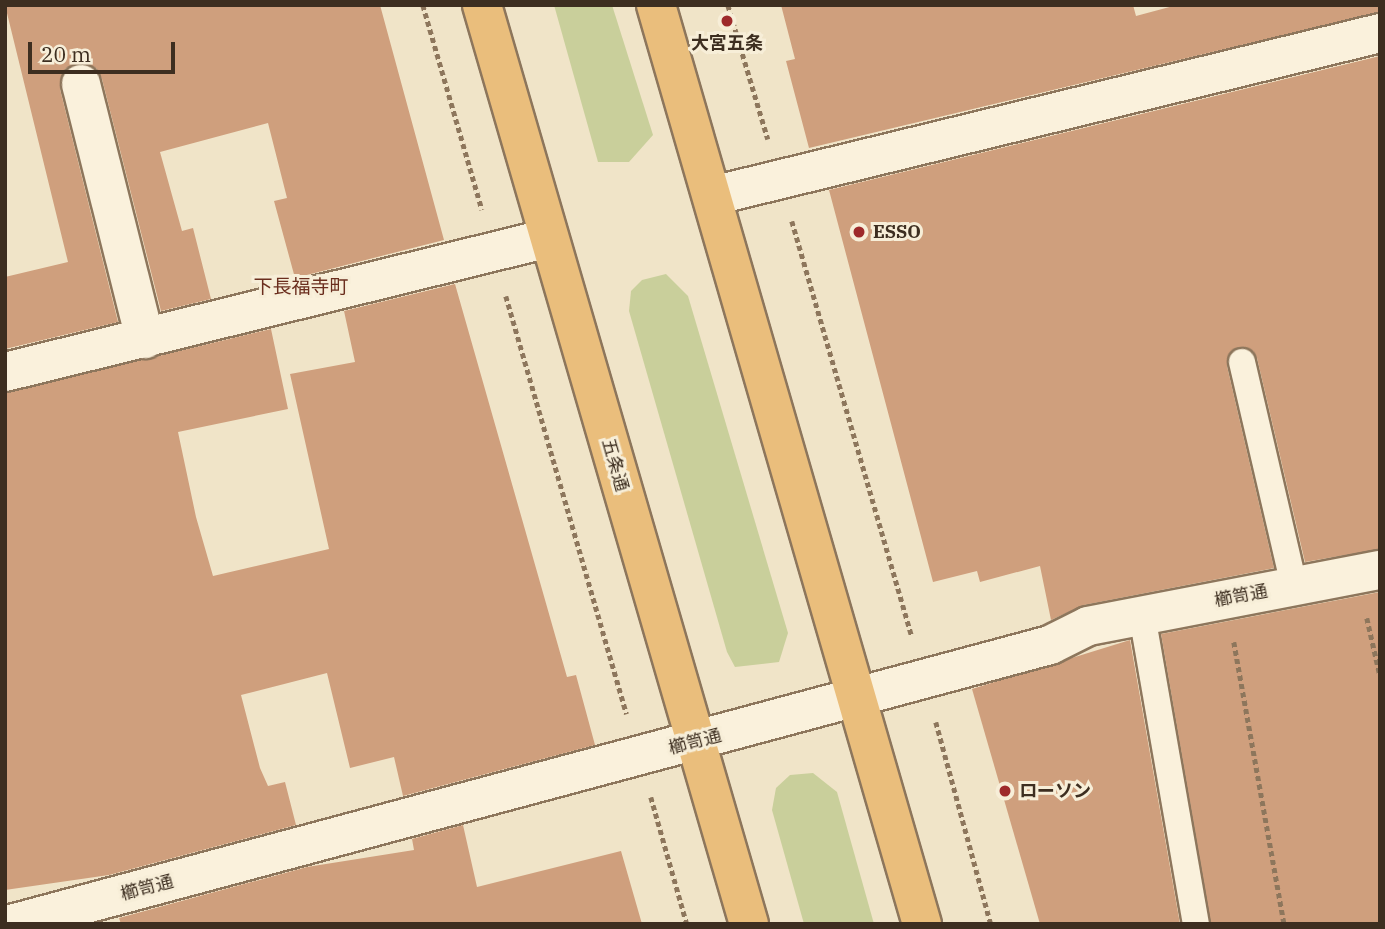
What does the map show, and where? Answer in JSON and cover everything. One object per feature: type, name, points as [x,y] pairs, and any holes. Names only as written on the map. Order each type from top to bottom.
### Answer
[{"type":"highway","name":"五条通","points":[[482,5],[749,924]]},
{"type":"highway","points":[[656,5],[859,697],[922,924]]},
{"type":"street","points":[[712,196],[1380,33]]},
{"type":"street","points":[[81,83],[145,339]]},
{"type":"street","points":[[5,372],[549,238]]},
{"type":"street","name":"櫛笥通","points":[[11,924],[695,742],[925,679],[1142,615],[1369,572]]},
{"type":"lane","points":[[1241,362],[1294,585]]},
{"type":"lane","points":[[1142,615],[1196,924]]},
{"type":"path","points":[[423,5],[687,924]]},
{"type":"path","points":[[728,5],[925,679],[991,924]]},
{"type":"path","points":[[1369,572],[1380,675]]},
{"type":"path","points":[[1226,599],[1284,924]]},
{"type":"green space","points":[[554,5],[612,5],[653,135],[629,162],[598,162]]},
{"type":"green space","points":[[666,274],[688,296],[788,633],[779,662],[735,667],[727,652],[629,311],[631,291],[642,280]]},
{"type":"green space","points":[[813,773],[837,792],[874,924],[804,924],[772,810],[776,788],[790,775]]},
{"type":"building","points":[[5,5],[380,5],[444,240],[295,278],[274,201],[287,198],[268,123],[160,152],[182,231],[193,228],[211,299],[161,311],[102,79],[96,68],[76,63],[65,69],[60,89],[118,322],[5,349],[5,277],[68,262]]},
{"type":"building","points":[[781,5],[1133,5],[1136,16],[1177,5],[1380,5],[1380,12],[809,148],[786,61],[795,59]]},
{"type":"building","points":[[1380,56],[1380,549],[1305,562],[1257,358],[1239,347],[1227,366],[1274,568],[1084,605],[1051,620],[1040,566],[980,582],[977,571],[933,582],[829,190]]},
{"type":"building","points":[[455,284],[567,677],[576,675],[595,745],[403,796],[394,757],[350,768],[327,673],[241,695],[260,768],[268,786],[285,782],[296,825],[109,875],[5,890],[5,393],[271,329],[288,409],[178,432],[196,517],[213,576],[329,549],[290,374],[355,362],[344,311]]},
{"type":"building","points":[[1380,592],[1380,924],[1211,924],[1161,634]]},
{"type":"building","points":[[1130,640],[1180,924],[1040,924],[972,689]]},
{"type":"building","points":[[463,825],[477,887],[621,851],[642,924],[121,924],[119,918],[307,867],[414,850],[412,839]]},
{"type":"place","name":"大宮五条","points":[[727,21]]},
{"type":"place","name":"ESSO","points":[[859,232]]},
{"type":"place","name":"ローソン","points":[[1005,791]]},
{"type":"district","name":"下長福寺町","points":[[301,287]]}]
